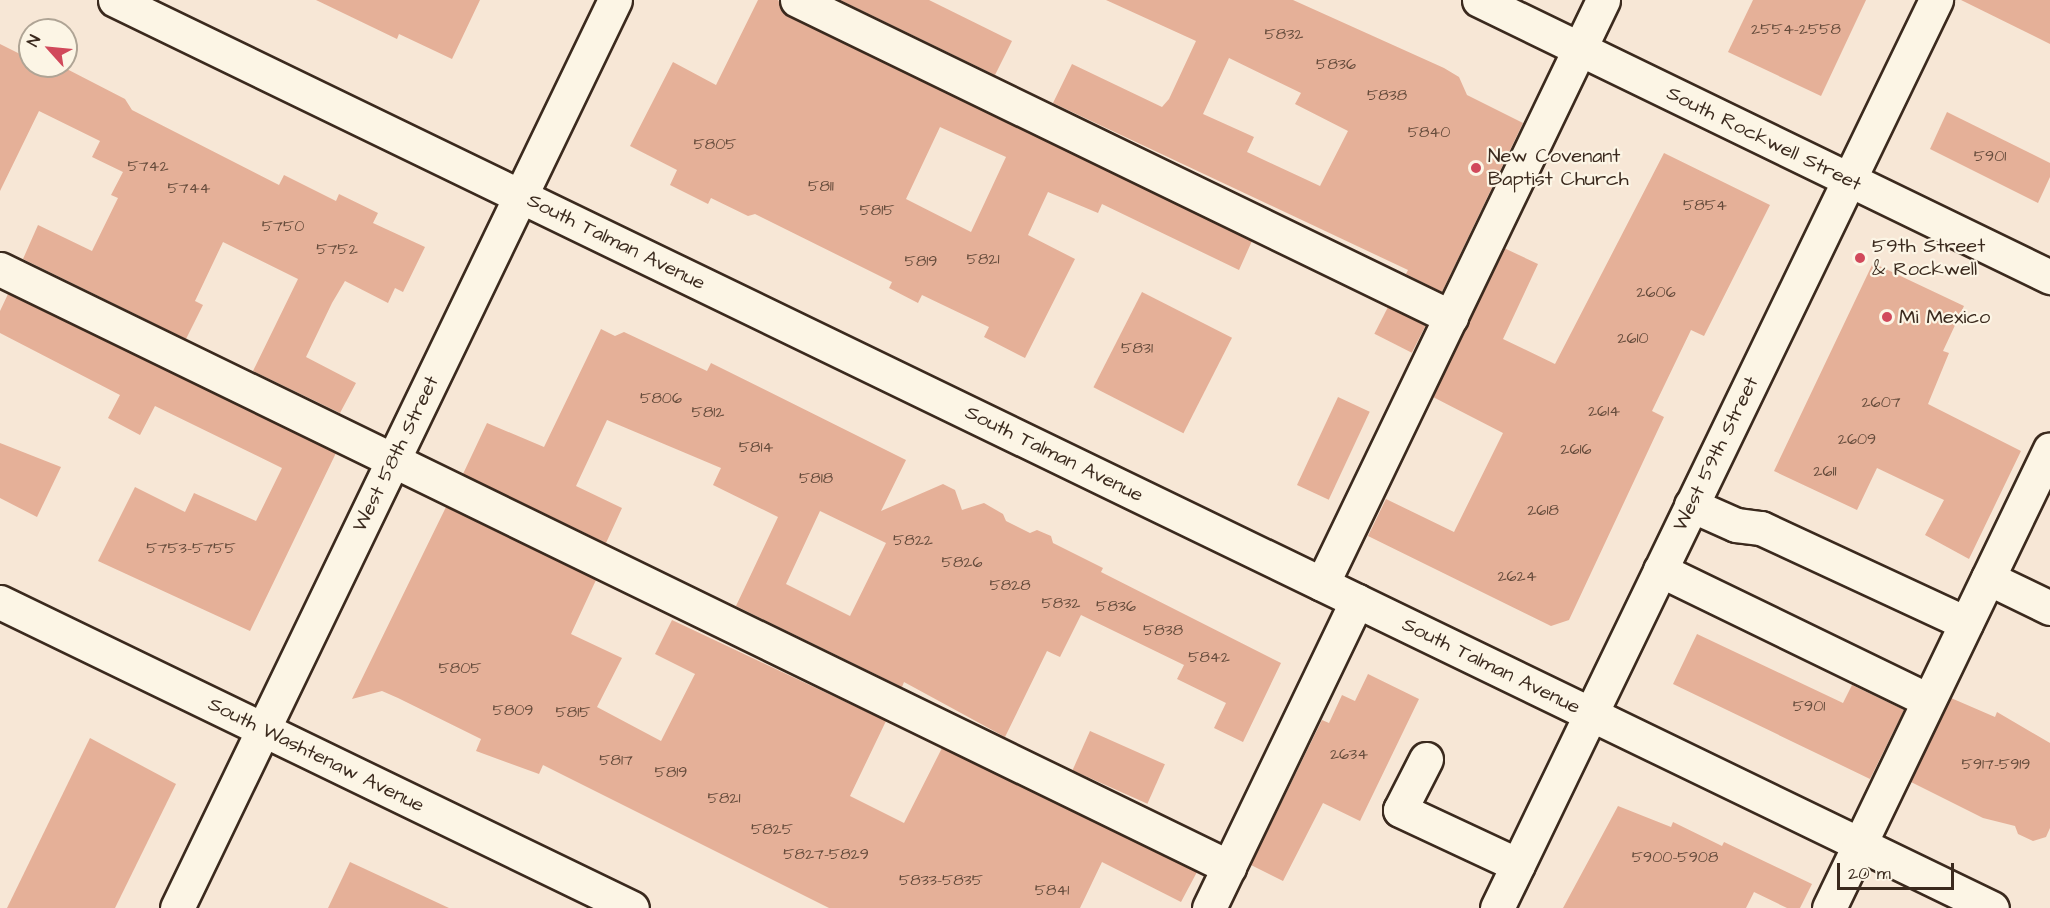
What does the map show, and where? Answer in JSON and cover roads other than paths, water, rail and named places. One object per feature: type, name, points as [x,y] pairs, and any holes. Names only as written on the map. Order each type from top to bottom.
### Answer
[{"type":"street","name":"South Talman Avenue","points":[[115,0],[1992,908]]},
{"type":"street","name":"West 58th Street","points":[[177,908],[615,0]]},
{"type":"street","points":[[797,0],[1450,317]]},
{"type":"street","name":"South Rockwell Street","points":[[1479,0],[2050,277]]},
{"type":"street","points":[[1322,584],[1603,0]]},
{"type":"street","name":"West 59th Street","points":[[1497,908],[1936,0]]},
{"type":"street","points":[[0,269],[394,457],[1229,867]]},
{"type":"street","points":[[1829,908],[2050,449]]},
{"type":"street","points":[[1691,505],[1736,525],[1761,528],[1966,623]]},
{"type":"street","points":[[1660,570],[1928,700]]},
{"type":"street","points":[[1988,578],[2050,608]]},
{"type":"street","points":[[1209,908],[1357,601]]},
{"type":"street","name":"South Washtenaw Avenue","points":[[0,602],[632,908]]},
{"type":"street","points":[[1426,759],[1400,810],[1518,864]]},
{"type":"place","name":"New Covenant Baptist Church","points":[[1476,168]]},
{"type":"place","name":"59th Street & Rockwell","points":[[1860,258]]},
{"type":"place","name":"Mi Mexico","points":[[1887,317]]}]
